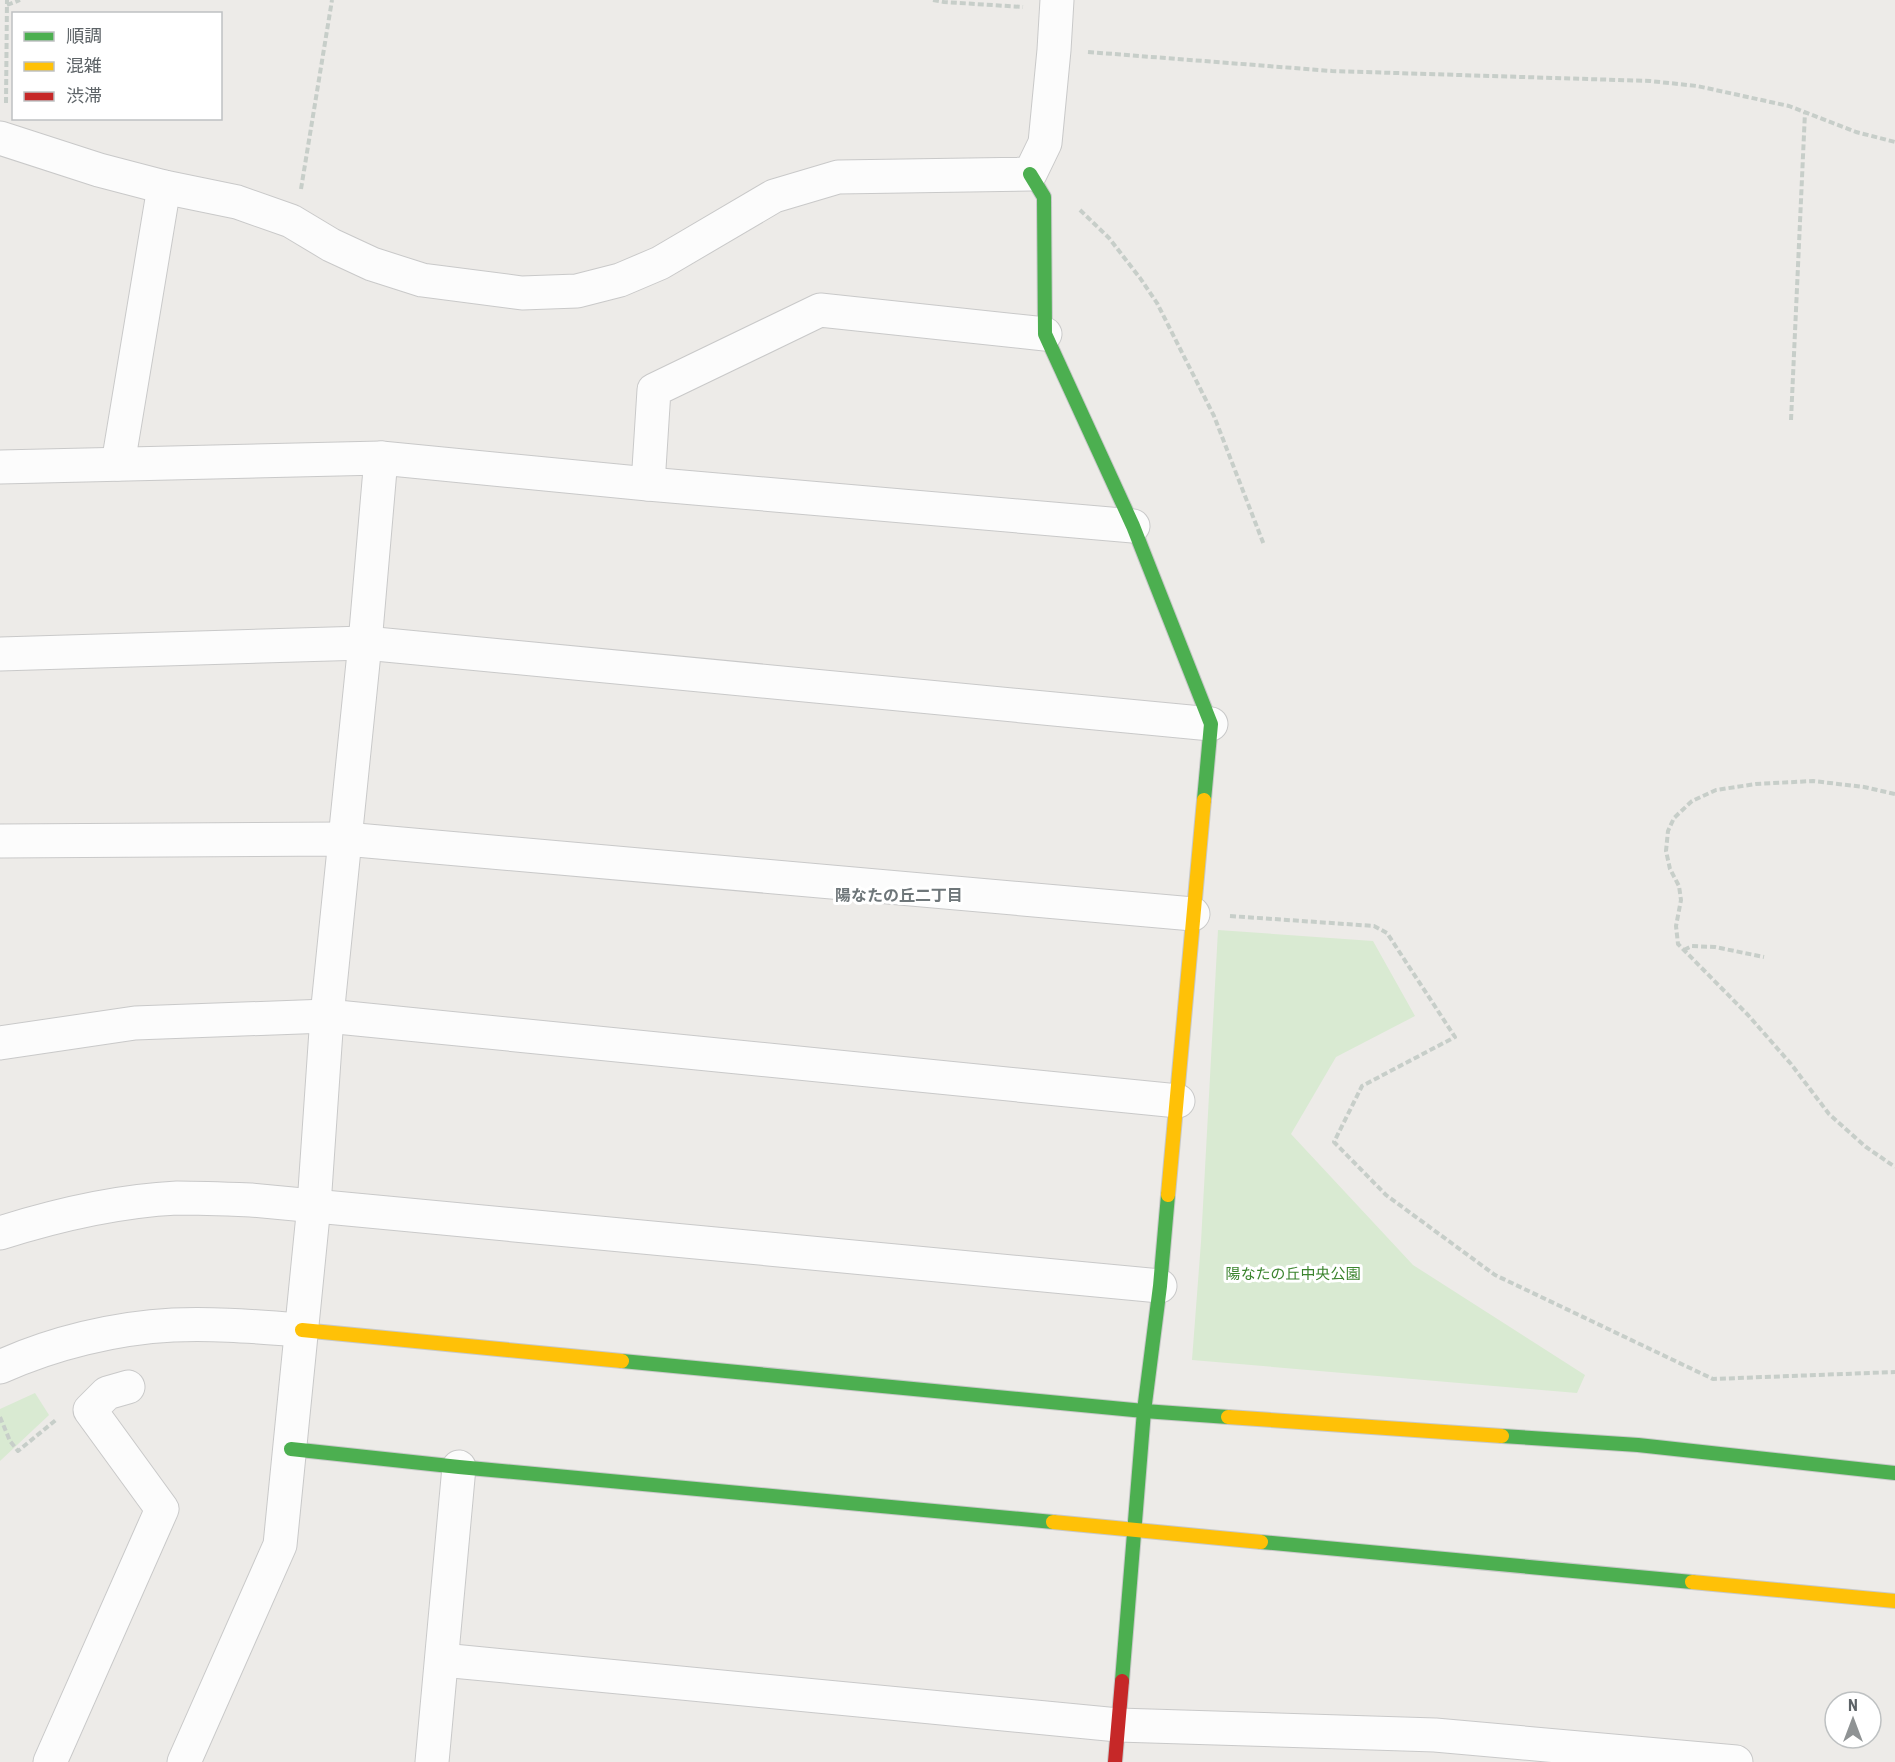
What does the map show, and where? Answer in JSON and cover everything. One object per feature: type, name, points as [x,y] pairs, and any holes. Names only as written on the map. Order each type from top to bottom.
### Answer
[{"type":"street","points":[[1057,4],[1045,143],[1037,185],[1045,334],[1133,526],[1211,724],[1160,1286],[1143,1411],[1136,1529],[1115,1762]]},
{"type":"street","points":[[2,124],[99,170],[164,187],[237,202],[291,221],[331,245],[362,259],[422,280],[522,293],[577,291],[620,280],[660,263],[774,196],[838,177],[1037,185]]},
{"type":"street","points":[[118,464],[118,452],[164,187]]},
{"type":"street","points":[[648,484],[654,390],[820,310],[1045,334]]},
{"type":"street","points":[[0,467],[381,458],[648,484],[1133,526]]},
{"type":"street","points":[[184,1762],[280,1545],[314,1204],[327,1016],[365,643],[381,458]]},
{"type":"street","points":[[0,654],[365,643],[1211,724]]},
{"type":"street","points":[[0,841],[345,839],[1193,914]]},
{"type":"street","points":[[0,1043],[135,1023],[327,1016],[1178,1101]]},
{"type":"street","points":[[0,1233],[48,1217],[109,1206],[176,1198],[251,1200],[314,1204],[1160,1286]]},
{"type":"street","points":[[0,1367],[69,1342],[118,1332],[172,1325],[229,1324],[1143,1411],[1638,1445],[1895,1473]]},
{"type":"street","points":[[50,1762],[162,1509],[90,1410],[107,1393],[128,1387]]},
{"type":"street","points":[[291,1449],[459,1467],[1895,1601]]},
{"type":"street","points":[[432,1762],[459,1467]]},
{"type":"street","points":[[442,1660],[1118,1725],[1435,1749],[1736,1762]]},
{"type":"path","points":[[2,124],[7,101],[7,2],[20,0]]},
{"type":"path","points":[[291,221],[300,198],[332,0]]},
{"type":"path","points":[[933,0],[944,3],[1057,4]]},
{"type":"path","points":[[1054,50],[1332,71],[1650,81],[1697,86],[1789,106],[1856,132],[1895,142]]},
{"type":"path","points":[[1791,420],[1805,112]]},
{"type":"path","points":[[1037,185],[1076,205],[1109,238],[1157,303],[1214,416],[1264,545]]},
{"type":"path","points":[[1895,794],[1864,787],[1814,781],[1756,784],[1716,790],[1692,801],[1674,818],[1668,831],[1666,851],[1670,869],[1679,886],[1681,900],[1676,926],[1678,944],[1748,1015],[1791,1064],[1828,1114],[1866,1147],[1895,1167]]},
{"type":"path","points":[[1230,916],[1374,926],[1388,933],[1455,1037],[1362,1086],[1334,1142],[1386,1195],[1495,1275],[1713,1379],[1895,1372]]},
{"type":"path","points":[[1684,950],[1692,946],[1715,947],[1764,957]]},
{"type":"path","points":[[0,1417],[10,1441],[18,1451],[70,1408],[90,1410]]},
{"type":"green space","name":"陽なたの丘中央公園","points":[[1218,930],[1373,941],[1415,1016],[1336,1057],[1291,1134],[1413,1265],[1585,1375],[1577,1393],[1192,1360],[1201,1242]]},
{"type":"green space","points":[[35,1393],[49,1415],[0,1461],[0,1409]]},
{"type":"traffic: fast","points":[[1030,174],[1044,197],[1045,334],[1133,526],[1211,724],[1204,800]]},
{"type":"traffic: fast","points":[[1122,1681],[1144,1411],[1160,1286],[1168,1195]]},
{"type":"traffic: fast","points":[[622,1361],[1228,1417]]},
{"type":"traffic: fast","points":[[1502,1436],[1638,1445],[1895,1473]]},
{"type":"traffic: fast","points":[[291,1449],[459,1467],[1053,1522]]},
{"type":"traffic: fast","points":[[1261,1542],[1692,1582]]},
{"type":"traffic: slow","points":[[1168,1195],[1204,800]]},
{"type":"traffic: slow","points":[[302,1330],[622,1361]]},
{"type":"traffic: slow","points":[[1228,1417],[1502,1436]]},
{"type":"traffic: slow","points":[[1053,1522],[1261,1542]]},
{"type":"traffic: slow","points":[[1692,1582],[1895,1601]]},
{"type":"traffic: jam","points":[[1115,1762],[1122,1681]]},
{"type":"district","name":"陽なたの丘二丁目","points":[[899,895]]}]
